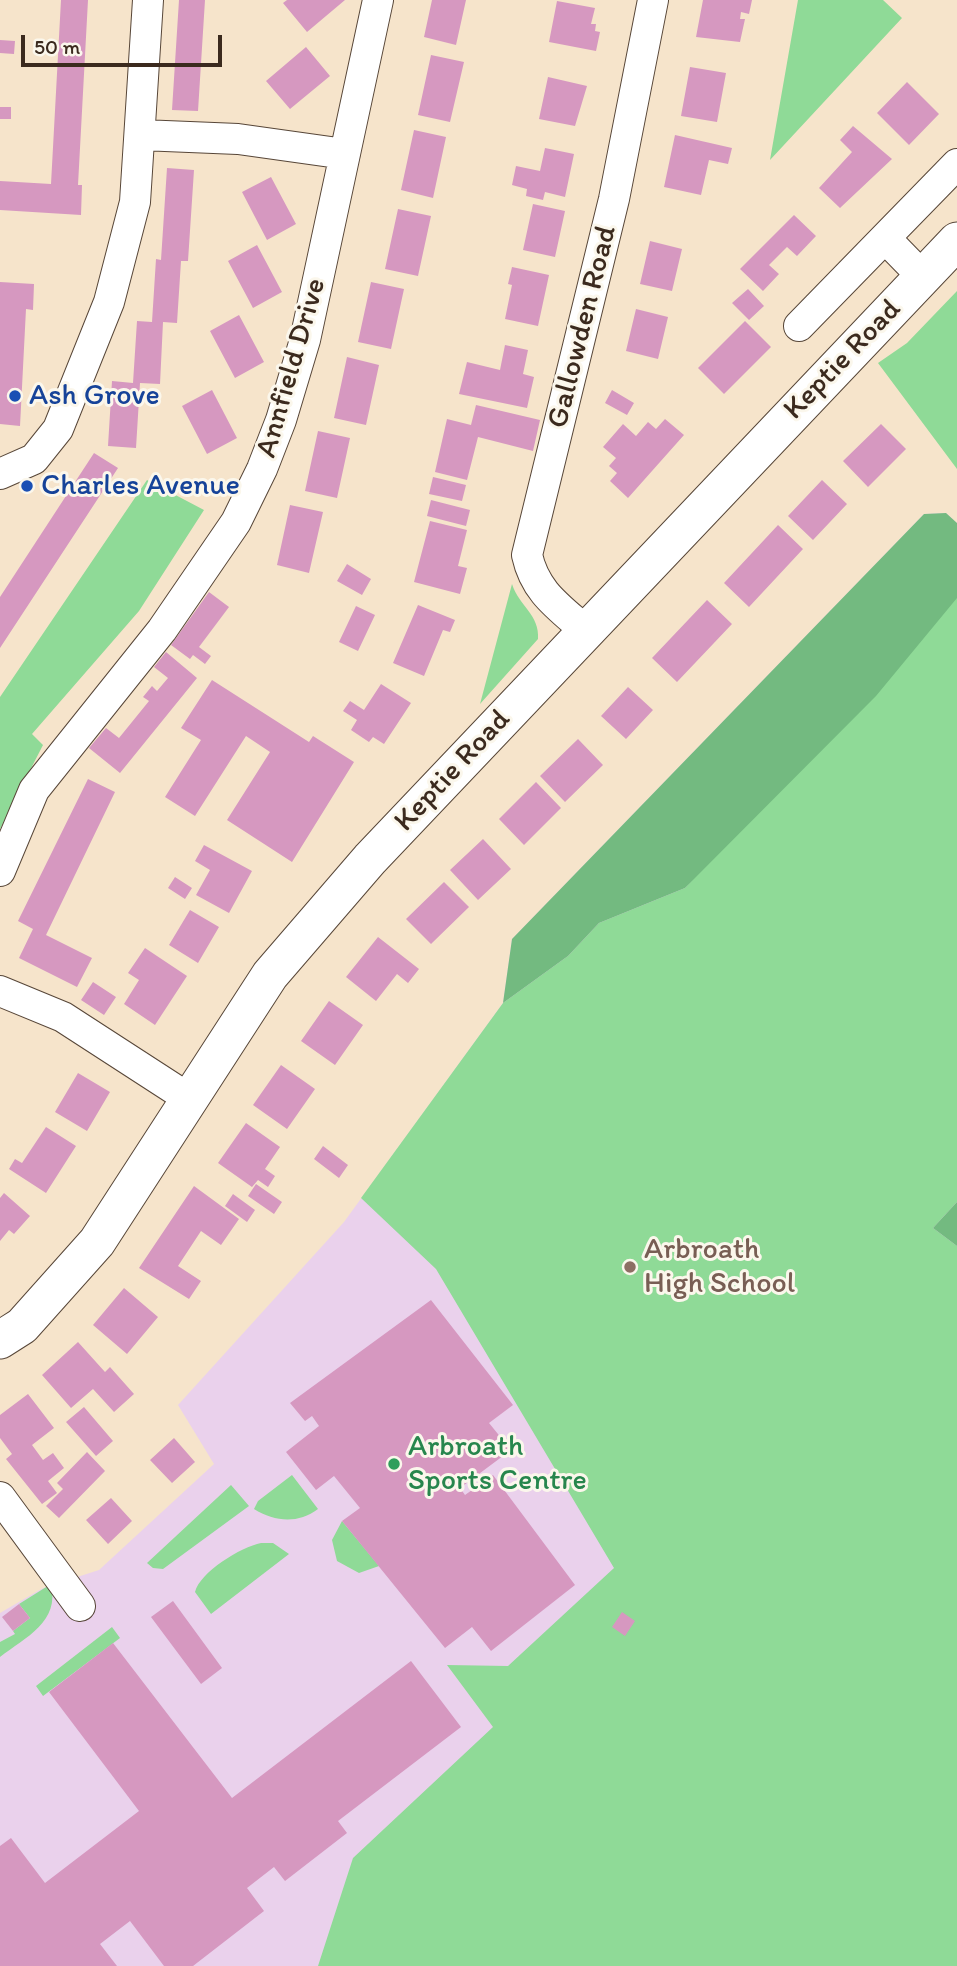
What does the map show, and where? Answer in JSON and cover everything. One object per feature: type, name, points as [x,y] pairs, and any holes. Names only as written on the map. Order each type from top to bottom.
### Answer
[{"type":"main road","name":"Keptie Road","points":[[0,1340],[22,1326],[97,1242],[270,975],[370,859],[957,241]]},
{"type":"street","points":[[0,474],[34,459],[58,429],[116,278],[135,202],[148,0]]},
{"type":"street","name":"Annfield Drive","points":[[0,871],[33,790],[162,629],[236,522],[262,470],[306,340],[378,0]]},
{"type":"street","name":"Gallowden Road","points":[[586,631],[548,598],[532,577],[527,555],[614,199],[653,0]]},
{"type":"street","points":[[141,135],[238,139],[345,154]]},
{"type":"street","name":"Keptie Road","points":[[799,326],[957,164]]},
{"type":"street","points":[[886,238],[922,276]]},
{"type":"street","points":[[0,991],[63,1017],[188,1098]]},
{"type":"street","points":[[0,1497],[80,1606]]},
{"type":"shaded area","name":"Arbroath High School","points":[[946,513],[957,523],[957,1966],[0,1966],[0,1613],[43,1588],[99,1570],[214,1464],[178,1405],[344,1222],[503,1003],[512,939],[924,514]]},
{"type":"green space","points":[[798,0],[883,0],[902,18],[770,160]]},
{"type":"green space","points":[[957,291],[957,469],[878,363],[907,343]]},
{"type":"green space","points":[[147,480],[204,510],[139,611],[32,734],[43,745],[0,829],[0,697]]},
{"type":"green space","points":[[946,513],[957,523],[957,598],[876,696],[685,888],[599,923],[568,956],[503,1003],[512,939],[924,514]]},
{"type":"green space","points":[[512,584],[536,623],[538,639],[480,704]]},
{"type":"green space","name":"Arbroath High School","points":[[957,590],[957,1202],[933,1228],[957,1246],[957,1966],[318,1966],[353,1858],[493,1727],[447,1665],[508,1666],[614,1568],[436,1269],[361,1198],[503,1003],[568,956],[599,923],[685,888]]},
{"type":"green space","points":[[957,1202],[957,1246],[933,1228]]},
{"type":"green space","points":[[292,1475],[318,1509],[303,1517],[286,1520],[270,1517],[254,1509],[258,1501]]},
{"type":"green space","points":[[231,1485],[249,1506],[163,1569],[153,1568],[147,1563]]},
{"type":"green space","points":[[342,1521],[379,1566],[359,1573],[337,1561],[332,1540]]},
{"type":"green space","points":[[261,1543],[273,1543],[289,1554],[211,1614],[195,1592],[198,1584],[222,1562]]},
{"type":"green space","points":[[51,1584],[52,1597],[46,1619],[30,1635],[0,1657],[0,1642],[15,1634],[13,1631],[30,1618],[19,1604]]},
{"type":"green space","points":[[112,1627],[120,1638],[43,1696],[36,1686]]},
{"type":"building","points":[[61,0],[88,0],[78,185],[82,185],[81,215],[0,210],[0,181],[51,184]]},
{"type":"building","points":[[179,0],[205,0],[198,111],[172,110]]},
{"type":"building","points":[[287,0],[345,0],[307,32],[283,3]]},
{"type":"building","points":[[432,0],[466,0],[456,45],[424,37]]},
{"type":"building","points":[[703,0],[752,0],[749,14],[741,12],[740,19],[745,19],[740,42],[696,37]]},
{"type":"building","points":[[557,1],[595,8],[591,24],[596,24],[595,31],[600,32],[596,51],[549,42]]},
{"type":"building","points":[[0,40],[15,41],[14,54],[0,53]]},
{"type":"building","points":[[306,47],[330,76],[290,109],[266,81]]},
{"type":"building","points":[[431,55],[464,62],[450,122],[418,115]]},
{"type":"building","points":[[690,67],[726,73],[717,122],[681,116]]},
{"type":"building","points":[[548,77],[587,86],[575,126],[539,119]]},
{"type":"building","points":[[907,82],[939,114],[909,145],[877,113]]},
{"type":"building","points":[[0,107],[11,107],[11,119],[0,119]]},
{"type":"building","points":[[853,126],[892,159],[840,208],[819,188],[852,152],[840,140]]},
{"type":"building","points":[[414,130],[446,137],[433,198],[401,190]]},
{"type":"building","points":[[675,135],[732,148],[728,164],[709,160],[701,195],[664,187]]},
{"type":"building","points":[[545,148],[574,154],[565,197],[545,192],[543,200],[526,196],[527,189],[512,185],[516,166],[540,171]]},
{"type":"building","points":[[167,168],[194,170],[188,261],[181,261],[177,323],[163,322],[160,384],[140,383],[136,448],[108,446],[112,381],[133,383],[137,321],[152,322],[156,259],[161,260]]},
{"type":"building","points":[[271,177],[296,224],[267,240],[242,192]]},
{"type":"building","points":[[533,204],[565,211],[555,257],[523,250]]},
{"type":"building","points":[[398,209],[431,216],[418,276],[385,269]]},
{"type":"building","points":[[794,215],[816,236],[797,256],[787,247],[769,265],[779,274],[763,291],[740,269]]},
{"type":"building","points":[[650,241],[682,249],[672,291],[640,284]]},
{"type":"building","points":[[257,245],[282,292],[253,308],[228,261]]},
{"type":"building","points":[[512,267],[549,275],[538,326],[505,319],[512,285],[508,284]]},
{"type":"building","points":[[0,282],[34,284],[33,310],[26,309],[20,426],[0,424]]},
{"type":"building","points":[[371,282],[404,289],[391,349],[358,342]]},
{"type":"building","points":[[748,289],[764,306],[749,320],[732,303]]},
{"type":"building","points":[[636,309],[668,317],[658,359],[626,351]]},
{"type":"building","points":[[239,315],[264,362],[235,378],[210,331]]},
{"type":"building","points":[[745,321],[771,347],[724,394],[698,368]]},
{"type":"building","points":[[505,345],[528,350],[523,374],[534,377],[527,408],[459,394],[467,362],[500,370]]},
{"type":"building","points":[[347,357],[379,365],[366,425],[334,418]]},
{"type":"building","points":[[212,390],[237,438],[207,454],[182,406]]},
{"type":"building","points":[[612,390],[634,403],[627,415],[605,403]]},
{"type":"building","points":[[476,405],[540,420],[533,451],[478,437],[467,480],[435,472],[447,419],[471,425]]},
{"type":"building","points":[[665,419],[684,435],[628,498],[610,481],[617,473],[609,466],[616,458],[603,447],[623,424],[636,436],[648,422],[656,429]]},
{"type":"building","points":[[881,424],[906,449],[868,487],[843,461]]},
{"type":"building","points":[[318,431],[350,438],[337,498],[305,491]]},
{"type":"building","points":[[94,453],[118,468],[0,648],[0,597]]},
{"type":"building","points":[[433,477],[466,485],[462,501],[429,494]]},
{"type":"building","points":[[822,480],[847,504],[813,540],[788,516]]},
{"type":"building","points":[[431,500],[470,510],[466,526],[427,516]]},
{"type":"building","points":[[290,505],[323,512],[309,573],[277,565]]},
{"type":"building","points":[[430,521],[467,530],[458,566],[467,568],[460,594],[414,582]]},
{"type":"building","points":[[778,525],[803,549],[749,607],[724,583]]},
{"type":"building","points":[[347,564],[371,579],[362,595],[337,581]]},
{"type":"building","points":[[209,592],[229,607],[199,647],[211,656],[205,664],[193,655],[190,659],[171,645]]},
{"type":"building","points":[[707,600],[732,624],[677,682],[652,658]]},
{"type":"building","points":[[418,605],[455,620],[450,632],[443,630],[424,676],[393,663]]},
{"type":"building","points":[[356,606],[375,615],[358,651],[339,642]]},
{"type":"building","points":[[166,652],[197,678],[120,773],[89,748],[106,728],[119,738],[149,701],[143,697],[152,686],[157,691],[168,678],[154,667]]},
{"type":"building","points":[[212,680],[309,742],[313,736],[354,762],[292,862],[227,820],[270,752],[246,736],[195,816],[165,797],[201,740],[181,728]]},
{"type":"building","points":[[381,684],[411,703],[384,744],[373,737],[369,742],[351,730],[357,720],[343,711],[350,701],[364,710]]},
{"type":"building","points":[[628,687],[653,710],[626,739],[601,716]]},
{"type":"building","points":[[578,739],[603,765],[565,802],[540,776]]},
{"type":"building","points":[[88,779],[115,792],[46,935],[92,958],[77,987],[19,958],[33,929],[18,921]]},
{"type":"building","points":[[536,782],[561,808],[524,845],[499,819]]},
{"type":"building","points":[[483,839],[511,869],[478,900],[450,870]]},
{"type":"building","points":[[204,845],[252,871],[229,913],[196,895],[210,870],[195,861]]},
{"type":"building","points":[[175,877],[192,888],[185,899],[168,888]]},
{"type":"building","points":[[444,882],[469,907],[431,944],[406,919]]},
{"type":"building","points":[[190,910],[219,927],[198,963],[169,945]]},
{"type":"building","points":[[378,937],[419,969],[408,983],[397,974],[376,1001],[346,977]]},
{"type":"building","points":[[145,948],[187,976],[155,1025],[124,1004],[139,980],[128,973]]},
{"type":"building","points":[[93,982],[116,997],[104,1015],[81,1000]]},
{"type":"building","points":[[329,1001],[363,1025],[335,1065],[301,1041]]},
{"type":"building","points":[[281,1065],[315,1089],[287,1129],[253,1105]]},
{"type":"building","points":[[78,1073],[110,1092],[87,1131],[55,1112]]},
{"type":"building","points":[[246,1123],[280,1147],[265,1169],[275,1176],[268,1187],[258,1180],[252,1187],[218,1163]]},
{"type":"building","points":[[46,1127],[76,1146],[46,1193],[9,1169],[15,1159],[22,1163]]},
{"type":"building","points":[[323,1146],[348,1165],[339,1178],[314,1159]]},
{"type":"building","points":[[256,1184],[282,1202],[274,1214],[248,1196]]},
{"type":"building","points":[[194,1186],[239,1219],[221,1245],[201,1231],[178,1266],[201,1281],[189,1299],[139,1268]]},
{"type":"building","points":[[4,1193],[30,1216],[14,1234],[9,1230],[0,1241],[0,1198]]},
{"type":"building","points":[[233,1194],[255,1210],[247,1222],[225,1206]]},
{"type":"building","points":[[124,1288],[158,1317],[127,1354],[93,1325]]},
{"type":"building","name":"Arbroath Sports Centre","points":[[431,1300],[513,1405],[489,1423],[511,1450],[460,1488],[465,1495],[493,1475],[575,1585],[491,1651],[472,1627],[445,1648],[342,1521],[360,1508],[334,1476],[316,1490],[286,1452],[319,1426],[312,1416],[305,1421],[290,1403]]},
{"type":"building","points":[[78,1342],[105,1372],[110,1367],[134,1394],[114,1412],[93,1389],[71,1408],[42,1375]]},
{"type":"building","points":[[28,1394],[54,1428],[32,1445],[43,1460],[53,1453],[64,1468],[48,1481],[57,1493],[42,1504],[6,1459],[12,1454],[0,1438],[0,1415]]},
{"type":"building","points":[[84,1407],[113,1441],[96,1456],[66,1422]]},
{"type":"building","points":[[174,1438],[195,1462],[172,1483],[150,1460]]},
{"type":"building","points":[[87,1452],[105,1471],[59,1518],[46,1506],[63,1489],[57,1483]]},
{"type":"building","points":[[111,1498],[132,1521],[108,1544],[86,1520]]},
{"type":"building","points":[[173,1601],[222,1668],[201,1684],[151,1617]]},
{"type":"building","points":[[19,1604],[30,1618],[13,1631],[2,1617]]},
{"type":"building","points":[[622,1612],[635,1621],[625,1636],[612,1627]]},
{"type":"building","points":[[113,1643],[232,1798],[411,1661],[461,1727],[338,1821],[347,1833],[285,1881],[274,1867],[247,1888],[264,1911],[193,1966],[164,1966],[130,1921],[100,1944],[117,1966],[0,1966],[0,1846],[11,1838],[45,1883],[139,1811],[49,1692]]},
{"type":"place","name":"Ash Grove","points":[[15,396]]},
{"type":"place","name":"Charles Avenue","points":[[27,486]]},
{"type":"place","name":"Arbroath High School","points":[[630,1267]]},
{"type":"place","name":"Arbroath Sports Centre","points":[[394,1464]]}]
